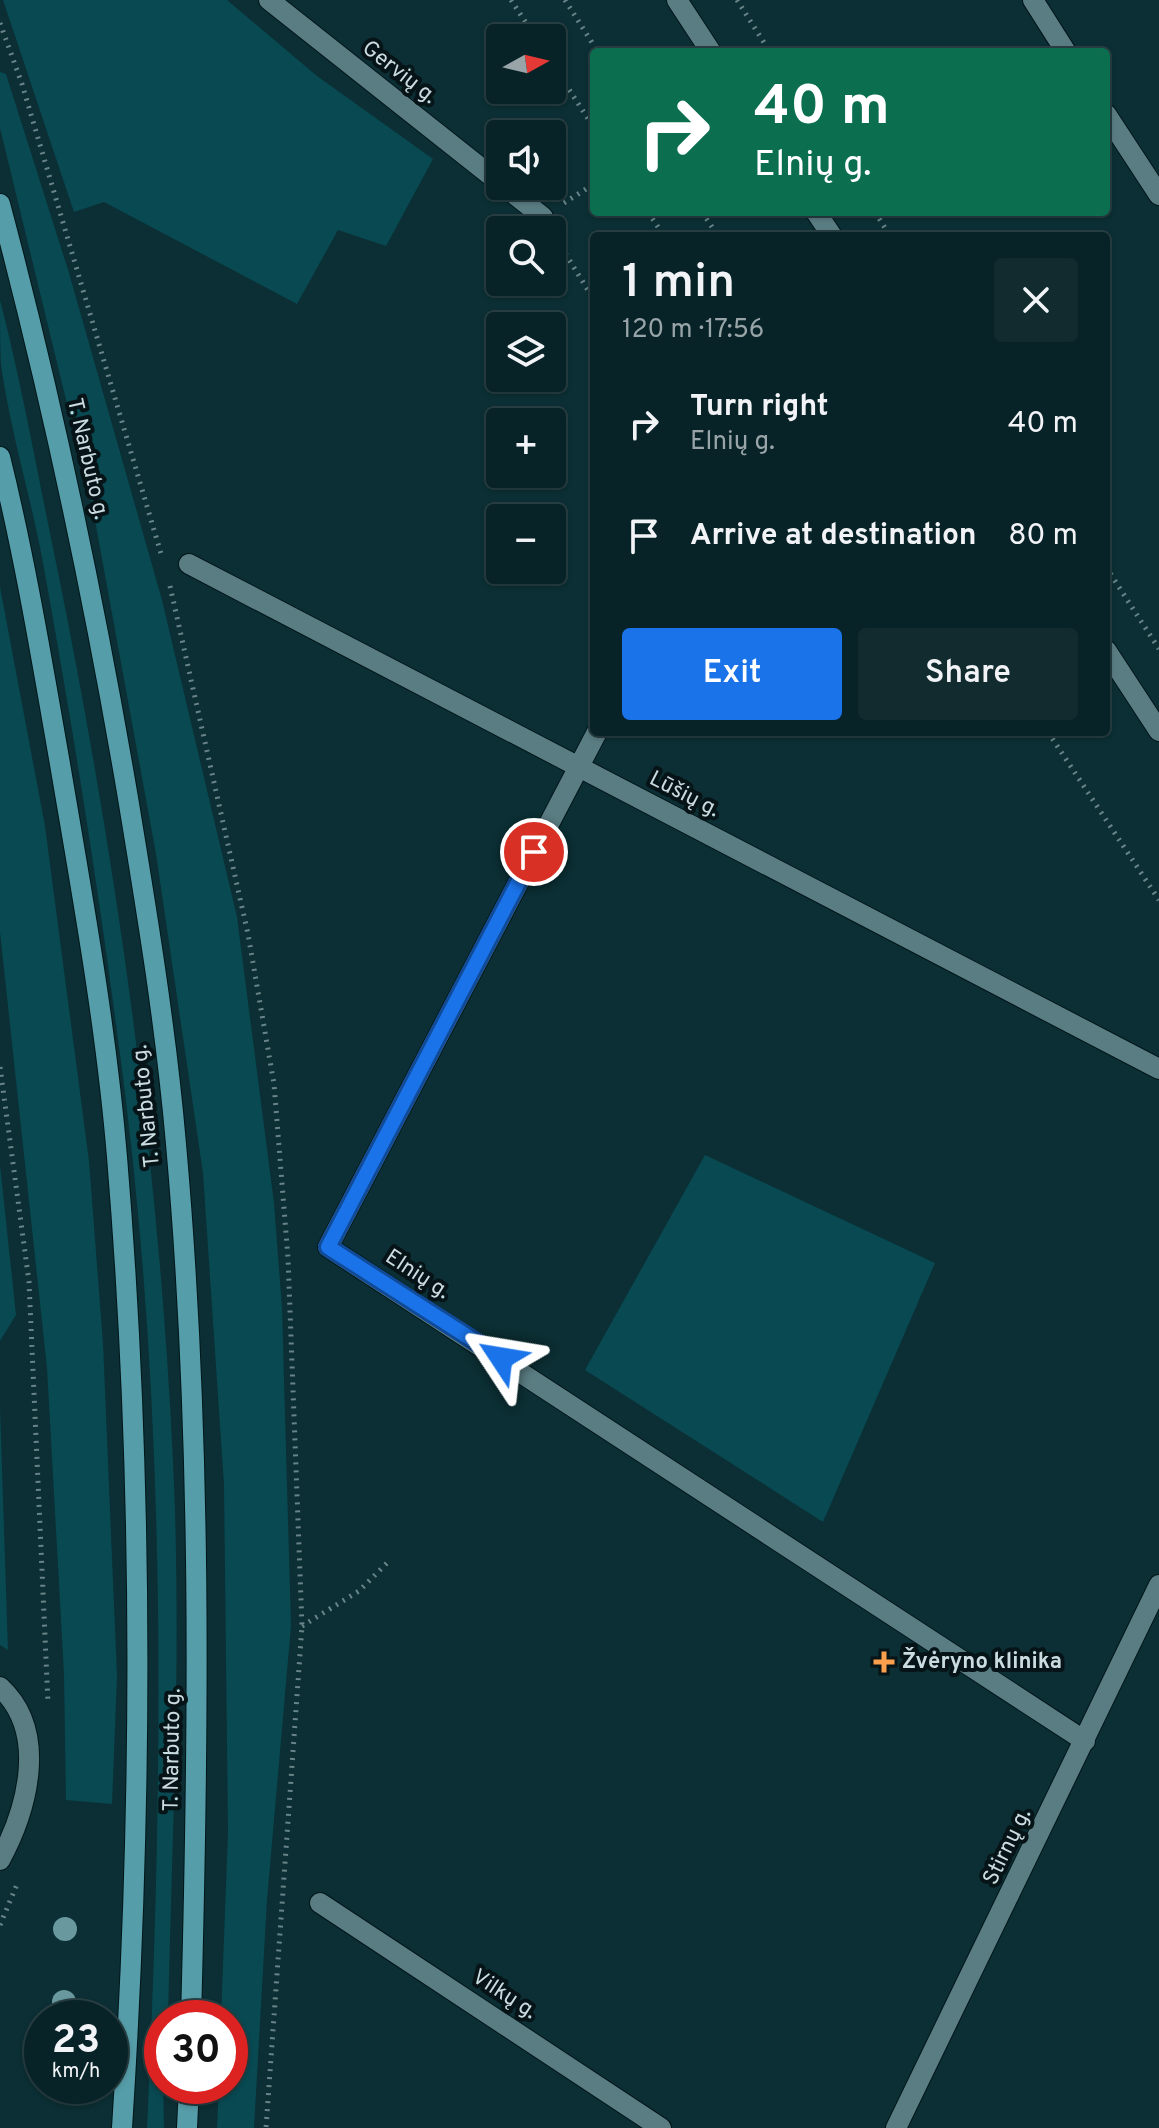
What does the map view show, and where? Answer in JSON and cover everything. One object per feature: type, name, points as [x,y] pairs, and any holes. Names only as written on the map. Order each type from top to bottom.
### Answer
[{"type":"main road","name":"T. Narbuto g.","points":[[0,204],[70,488],[108,680],[153,945],[176,1143],[198,1551],[198,1775],[192,2000]]},
{"type":"main road","name":"T. Narbuto g.","points":[[0,457],[46,683],[93,954],[118,1169],[138,1543],[139,1777],[128,2001]]},
{"type":"main road","name":"T. Narbuto g.","points":[[122,2128],[123,2104]]},
{"type":"main road","points":[[187,2128],[188,2104]]},
{"type":"street","name":"Gervių g.","points":[[269,0],[486,172]]},
{"type":"street","points":[[677,0],[708,48]]},
{"type":"street","points":[[1033,0],[1063,48]]},
{"type":"street","points":[[1110,120],[1159,195]]},
{"type":"street","name":"Gervių g.","points":[[519,200],[538,216]]},
{"type":"street","name":"Lūšių g.","points":[[189,564],[577,768],[871,916],[1159,1069]]},
{"type":"street","points":[[1110,656],[1159,731]]},
{"type":"street","name":"Elnių g.","points":[[595,736],[328,1247],[1085,1741]]},
{"type":"street","name":"Stirnų g.","points":[[896,2128],[1159,1585]]},
{"type":"street","points":[[0,1687],[9,1695],[22,1719],[29,1747],[29,1774],[26,1798],[0,1860]]},
{"type":"street","name":"Vilkų g.","points":[[320,1903],[661,2128]]},
{"type":"street","points":[[114,2128],[123,2104]]},
{"type":"path","points":[[511,0],[527,24]]},
{"type":"path","points":[[565,0],[595,48]]},
{"type":"path","points":[[737,0],[767,48]]},
{"type":"path","points":[[0,23],[22,84],[163,562]]},
{"type":"path","points":[[566,85],[590,122]]},
{"type":"path","points":[[566,255],[590,294]]},
{"type":"path","points":[[1110,573],[1159,649]]},
{"type":"path","points":[[167,577],[248,934],[274,1084],[288,1258],[302,1626],[266,2128]]},
{"type":"path","points":[[1051,736],[1159,900]]},
{"type":"path","points":[[0,1067],[29,1282],[48,1708]]},
{"type":"path","points":[[302,1626],[359,1591],[388,1562]]},
{"type":"path","points":[[0,1925],[23,1871]]},
{"type":"shaded area","points":[[3,0],[227,0],[317,76],[433,159],[386,246],[338,230],[297,304],[104,202],[74,212]]},
{"type":"shaded area","points":[[0,72],[6,74],[69,273],[162,600],[237,917],[274,1203],[282,1308],[291,1626],[267,1900],[254,2128],[217,2128],[218,2104],[248,2104],[248,2000],[222,2000],[228,1832],[224,1485],[203,1173],[156,854],[94,515],[0,128]]},
{"type":"shaded area","points":[[0,300],[58,572],[99,792],[146,1126],[166,1349],[176,1530],[168,2000],[153,2000],[157,1855],[158,1582],[146,1310],[134,1175],[110,979],[74,741],[43,563],[1,364]]},
{"type":"shaded area","points":[[0,587],[45,826],[89,1161],[103,1343],[117,1676],[112,1804],[66,1800],[64,1674],[47,1368],[0,932]]},
{"type":"shaded area","points":[[705,1155],[935,1263],[823,1522],[585,1370]]},
{"type":"shaded area","points":[[0,1165],[16,1315],[0,1341]]},
{"type":"shaded area","points":[[0,1407],[8,1650],[0,1645]]},
{"type":"shaded area","points":[[148,2104],[164,2104],[164,2128],[147,2128]]},
{"type":"place","name":"Žvėryno klinika","points":[[884,1662]]},
{"type":"route","points":[[501,1358],[328,1247],[534,852]]}]
